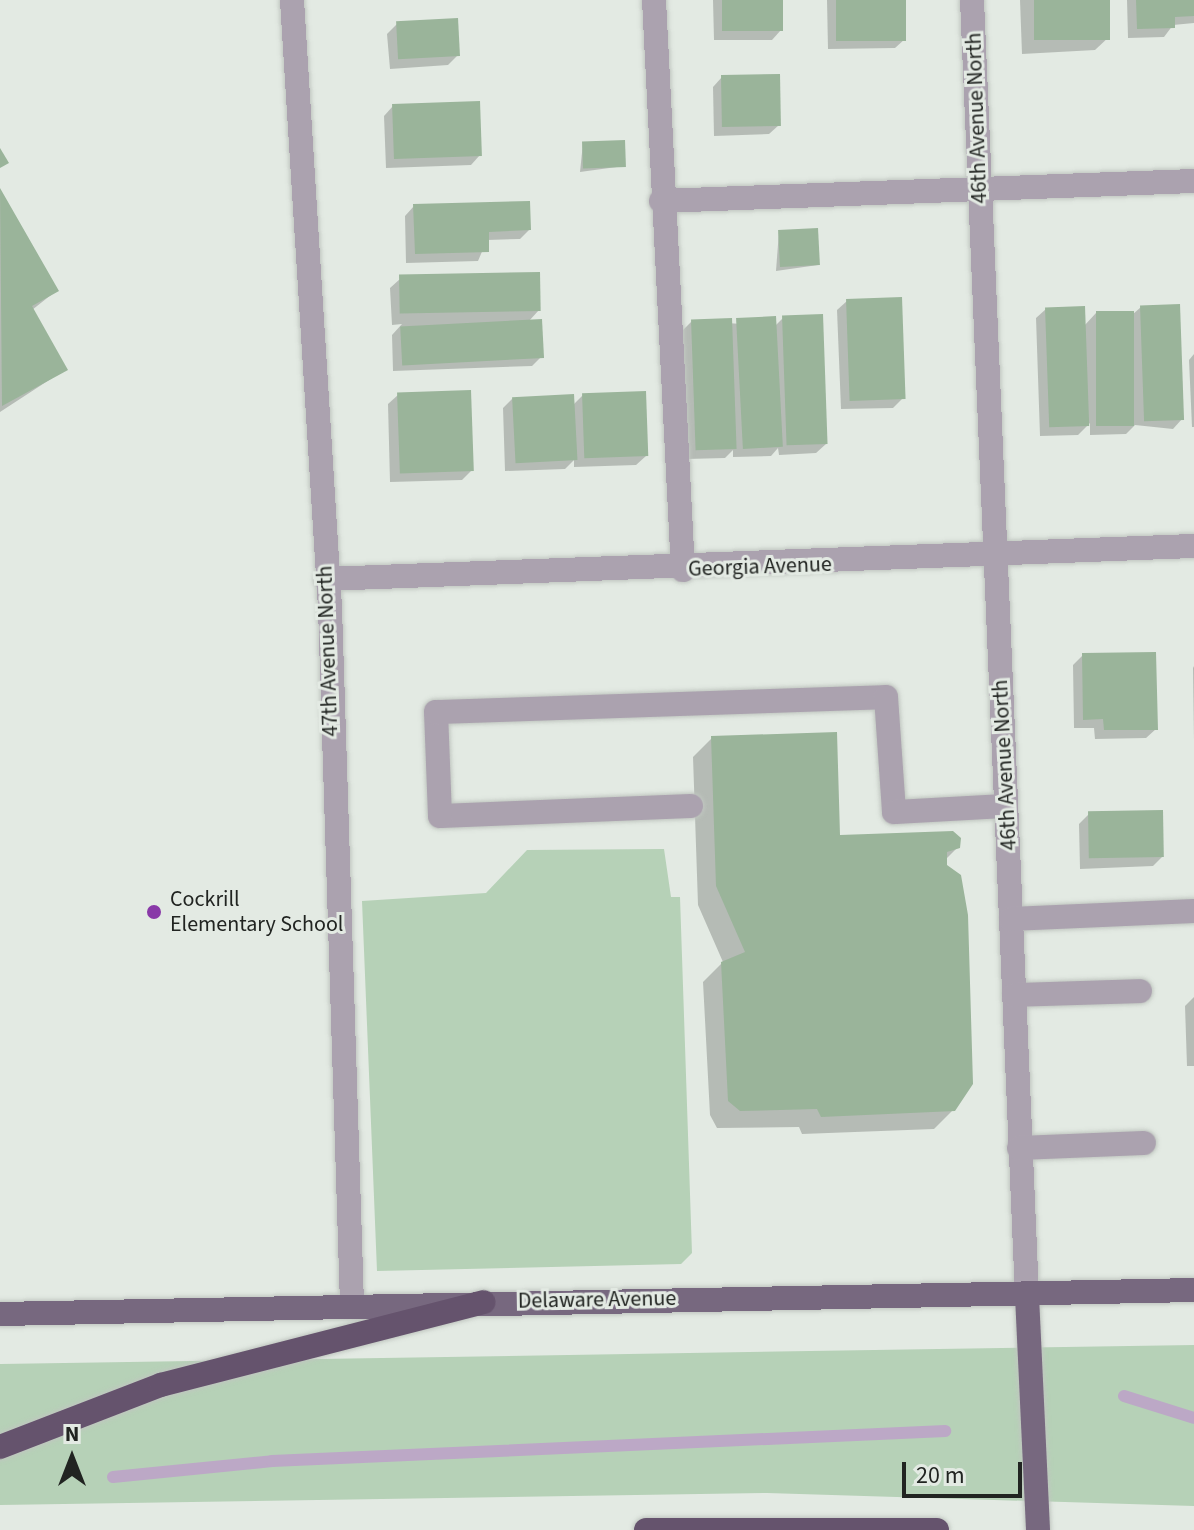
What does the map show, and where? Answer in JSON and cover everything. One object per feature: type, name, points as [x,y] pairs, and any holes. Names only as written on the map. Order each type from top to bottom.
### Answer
[{"type":"highway","points":[[0,1447],[161,1385],[484,1302]]},
{"type":"highway","points":[[646,1530],[937,1530]]},
{"type":"main road","name":"Delaware Avenue","points":[[0,1314],[352,1303],[1027,1296],[1194,1290]]},
{"type":"main road","name":"46th Avenue North","points":[[1027,1296],[1038,1530]]},
{"type":"street","name":"47th Avenue North","points":[[292,0],[326,579],[352,1303]]},
{"type":"street","points":[[654,0],[661,201],[683,570]]},
{"type":"street","name":"46th Avenue North","points":[[972,0],[998,499],[995,559],[1027,1296]]},
{"type":"street","points":[[661,201],[1194,181]]},
{"type":"street","name":"Georgia Avenue","points":[[326,579],[995,559],[1194,546]]},
{"type":"street","points":[[691,806],[440,816],[436,712],[886,697],[894,812],[1006,806]]},
{"type":"street","points":[[1011,919],[1194,911]]},
{"type":"street","points":[[1014,995],[1140,991]]},
{"type":"street","points":[[1019,1148],[1144,1143]]},
{"type":"green space","points":[[664,849],[671,897],[680,897],[692,1253],[681,1264],[377,1271],[362,901],[486,893],[527,850]]},
{"type":"green space","points":[[1194,1345],[1194,1506],[767,1493],[0,1505],[0,1364]]},
{"type":"building","points":[[722,0],[783,0],[783,31],[722,31]]},
{"type":"building","points":[[836,0],[906,0],[906,41],[836,41]]},
{"type":"building","points":[[1034,0],[1110,0],[1110,40],[1034,40]]},
{"type":"building","points":[[1136,0],[1194,0],[1194,16],[1175,17],[1175,28],[1137,29]]},
{"type":"building","points":[[458,18],[460,56],[398,59],[396,21]]},
{"type":"building","points":[[780,74],[781,126],[722,127],[721,75]]},
{"type":"building","points":[[480,101],[482,156],[394,159],[392,104]]},
{"type":"building","points":[[625,140],[626,167],[583,168],[582,142]]},
{"type":"building","points":[[0,148],[9,163],[0,168]]},
{"type":"building","points":[[0,188],[59,291],[32,306],[68,370],[2,406]]},
{"type":"building","points":[[530,201],[531,230],[489,232],[489,252],[415,254],[413,204]]},
{"type":"building","points":[[818,228],[820,265],[780,267],[778,230]]},
{"type":"building","points":[[540,272],[541,311],[400,313],[399,274]]},
{"type":"building","points":[[902,297],[906,399],[850,401],[846,299]]},
{"type":"building","points":[[1180,304],[1184,420],[1144,421],[1140,305]]},
{"type":"building","points":[[1085,306],[1089,426],[1049,427],[1045,307]]},
{"type":"building","points":[[1096,311],[1134,311],[1134,426],[1096,426]]},
{"type":"building","points":[[823,314],[828,444],[787,445],[782,315]]},
{"type":"building","points":[[776,316],[783,447],[743,449],[736,318]]},
{"type":"building","points":[[732,318],[737,449],[696,450],[691,319]]},
{"type":"building","points":[[542,319],[544,358],[402,365],[400,326]]},
{"type":"building","points":[[471,390],[474,471],[400,474],[397,393]]},
{"type":"building","points":[[646,391],[648,456],[584,458],[582,393]]},
{"type":"building","points":[[574,394],[577,460],[516,463],[512,397]]},
{"type":"building","points":[[1156,652],[1158,730],[1104,730],[1103,719],[1083,720],[1082,653]]},
{"type":"building","points":[[837,732],[840,835],[953,831],[961,838],[960,848],[947,852],[947,865],[961,875],[968,915],[973,1084],[955,1111],[821,1117],[817,1109],[740,1111],[728,1101],[721,962],[745,952],[716,886],[711,736]]},
{"type":"building","points":[[1163,810],[1164,857],[1089,858],[1088,811]]},
{"type":"waterway","points":[[1124,1396],[1194,1418]]},
{"type":"waterway","points":[[113,1477],[272,1461],[945,1431]]},
{"type":"place","name":"Cockrill Elementary School","points":[[154,912]]}]
